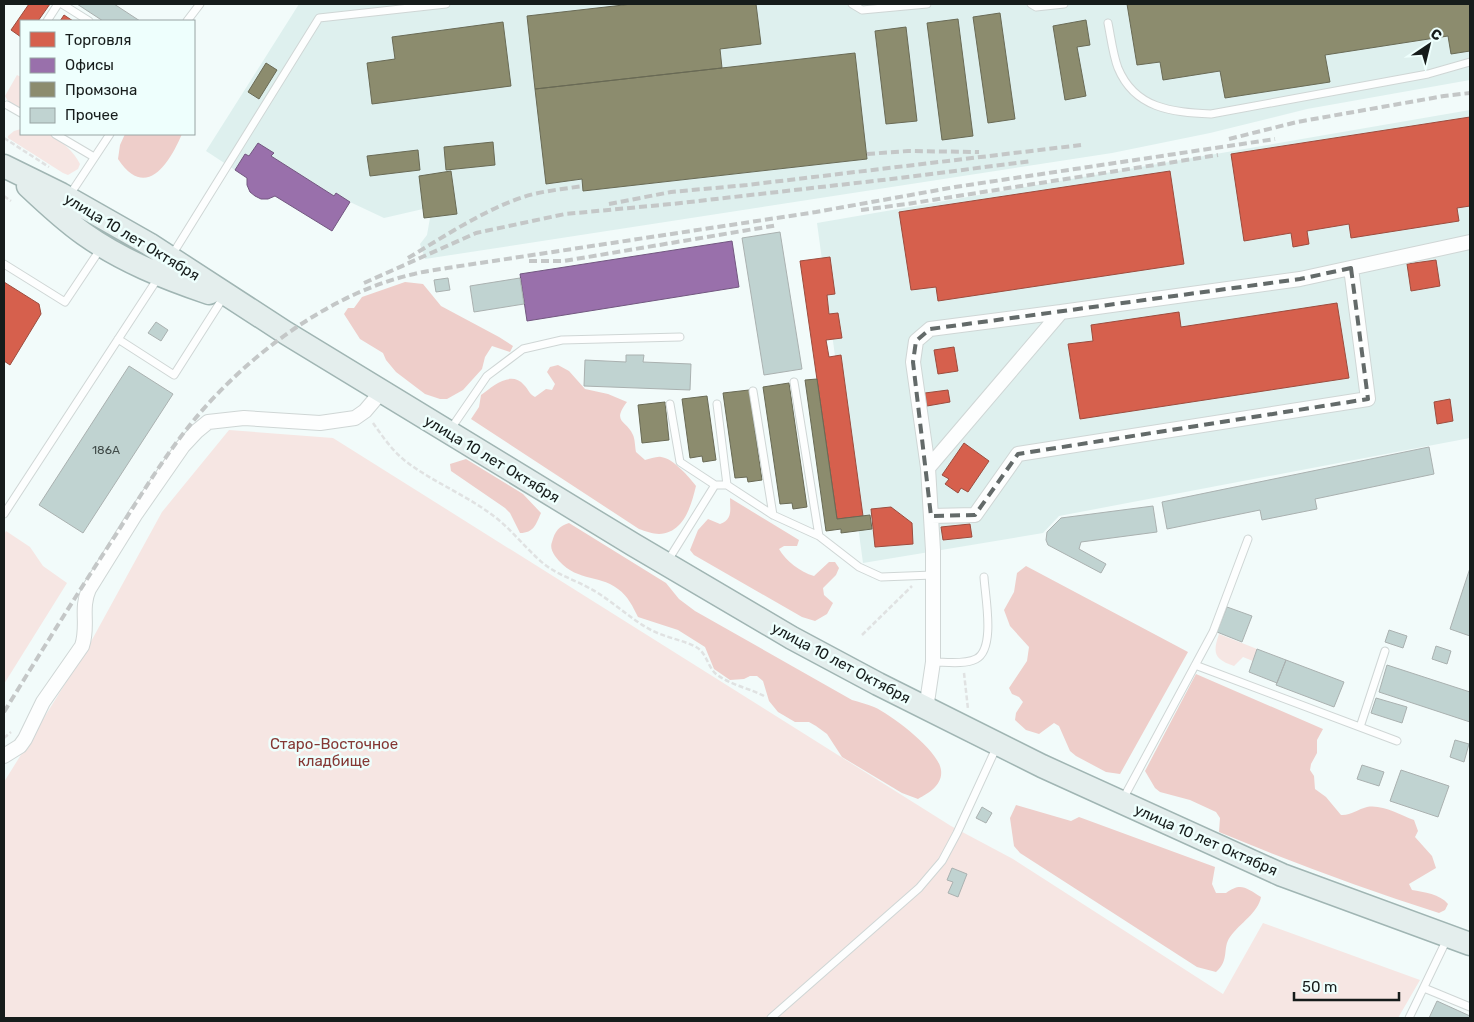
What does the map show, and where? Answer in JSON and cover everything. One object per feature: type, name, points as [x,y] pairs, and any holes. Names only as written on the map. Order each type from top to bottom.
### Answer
[{"type":"main road","name":"улица 10 лет Октября","points":[[7,168],[62,206],[165,267],[222,298],[250,310]]},
{"type":"main road","name":"улица 10 лет Октября","points":[[62,206],[102,246],[165,267],[250,310],[665,564],[792,638],[926,709],[1121,802],[1282,875],[1470,944]]},
{"type":"street","points":[[926,709],[932,662],[927,576],[931,516],[928,468],[913,362],[916,341],[930,329],[1300,279],[1470,242]]},
{"type":"street","points":[[931,516],[975,515],[1018,454],[1368,399],[1351,268]]},
{"type":"street","points":[[928,468],[1061,312]]},
{"type":"street","points":[[4,756],[20,746],[26,739],[43,702],[82,646],[86,635],[84,599],[89,590],[135,515],[183,446],[197,431],[208,422],[244,418],[320,423],[355,418],[365,411],[382,391]]},
{"type":"lane","points":[[48,20],[58,4]]},
{"type":"lane","points":[[62,4],[87,20]]},
{"type":"lane","points":[[188,20],[200,4]]},
{"type":"lane","points":[[4,514],[165,267],[319,18],[446,4]]},
{"type":"lane","points":[[852,4],[862,10],[927,4]]},
{"type":"lane","points":[[1032,4],[1036,8],[1064,4]]},
{"type":"lane","points":[[1108,23],[1118,67],[1128,88],[1149,104],[1176,112],[1212,114],[1428,74],[1470,62]]},
{"type":"lane","points":[[7,105],[20,113]]},
{"type":"lane","points":[[57,135],[94,157]]},
{"type":"lane","points":[[62,206],[109,135]]},
{"type":"lane","points":[[4,264],[65,302],[102,246]]},
{"type":"lane","points":[[118,339],[174,375],[222,298]]},
{"type":"lane","points":[[449,433],[487,376],[523,349],[562,340],[680,337]]},
{"type":"lane","points":[[794,382],[819,536]]},
{"type":"lane","points":[[753,391],[773,515]]},
{"type":"lane","points":[[670,404],[680,462],[715,485],[727,485],[773,515],[819,536],[859,567],[881,577],[927,576]]},
{"type":"lane","points":[[716,404],[727,485]]},
{"type":"lane","points":[[665,564],[715,485]]},
{"type":"lane","points":[[1121,802],[1213,632],[1248,539]]},
{"type":"lane","points":[[932,662],[963,662],[977,659],[985,650],[988,638],[984,577]]},
{"type":"lane","points":[[1360,728],[1385,651]]},
{"type":"lane","points":[[1195,665],[1397,741]]},
{"type":"lane","points":[[771,1018],[919,888],[942,861],[998,744]]},
{"type":"lane","points":[[1409,1018],[1449,937]]},
{"type":"lane","points":[[1424,988],[1470,1007]]},
{"type":"path","points":[[4,138],[52,169]]},
{"type":"path","points":[[4,196],[11,201]]},
{"type":"path","points":[[365,411],[388,444],[407,462],[493,515],[511,530],[525,547],[545,565],[590,588],[654,632],[698,648],[704,654],[711,669],[718,676],[764,696]]},
{"type":"path","points":[[862,635],[927,576]]},
{"type":"path","points":[[963,662],[969,713]]},
{"type":"highlighted area","points":[[1351,268],[1368,399],[1018,454],[975,515],[931,516],[913,362],[916,341],[930,329],[1300,279]]},
{"type":"shaded area","points":[[299,4],[1470,4],[1470,80],[1307,109],[1210,133],[1112,153],[425,259],[420,244],[427,235],[430,218],[424,218],[423,209],[384,218],[350,202],[336,193],[334,196],[271,156],[273,153],[258,143],[249,156],[245,154],[235,170],[206,151]]},
{"type":"shaded area","points":[[1470,110],[1470,438],[1059,516],[1043,533],[863,563],[817,223]]},
{"type":"shaded area","points":[[125,135],[182,135],[163,166],[156,174],[147,177],[138,177],[128,171],[118,159],[120,145]]},
{"type":"shaded area","points":[[405,282],[423,284],[441,306],[513,346],[510,352],[492,346],[485,357],[482,369],[463,390],[447,399],[440,399],[425,394],[396,372],[383,353],[360,339],[344,314],[348,308],[354,308],[362,297]]},
{"type":"shaded area","points":[[558,365],[569,371],[585,389],[608,394],[627,402],[622,409],[620,418],[633,435],[636,452],[645,460],[655,457],[666,458],[681,469],[696,486],[689,510],[675,529],[659,534],[639,529],[471,419],[479,407],[481,395],[502,381],[513,379],[519,381],[535,397],[546,389],[552,390],[555,384],[547,372],[550,367]]},
{"type":"shaded area","points":[[466,459],[523,494],[541,513],[531,530],[520,533],[510,513],[505,508],[451,471],[450,464]]},
{"type":"shaded area","points":[[730,498],[799,540],[797,546],[784,546],[779,549],[794,566],[814,576],[829,562],[835,562],[839,568],[836,575],[823,588],[824,595],[833,603],[827,614],[815,621],[802,617],[694,555],[690,550],[698,530],[708,519],[720,524],[727,520],[730,514]]},
{"type":"shaded area","points":[[569,523],[666,583],[679,599],[695,611],[852,700],[874,707],[903,725],[924,744],[938,762],[941,775],[938,784],[918,799],[902,793],[842,757],[827,734],[816,726],[809,722],[795,722],[778,712],[769,701],[763,681],[757,676],[730,680],[714,669],[705,647],[678,630],[638,617],[625,595],[610,584],[570,570],[555,556],[551,546],[558,530]]},
{"type":"shaded area","points":[[1026,566],[1188,652],[1120,774],[1106,772],[1076,756],[1070,751],[1059,726],[1054,723],[1039,734],[1026,730],[1015,720],[1016,713],[1023,702],[1019,697],[1012,694],[1009,688],[1027,661],[1029,647],[1010,626],[1004,610],[1014,592],[1017,573]]},
{"type":"shaded area","points":[[1196,674],[1323,729],[1317,740],[1317,753],[1310,770],[1314,776],[1315,789],[1326,797],[1341,815],[1373,806],[1385,808],[1414,820],[1418,831],[1415,837],[1432,856],[1436,868],[1409,884],[1412,890],[1441,898],[1448,904],[1445,910],[1439,913],[1383,894],[1219,832],[1220,818],[1216,812],[1190,800],[1160,792],[1155,788],[1145,771]]},
{"type":"shaded area","points":[[1016,805],[1071,821],[1079,817],[1215,867],[1212,884],[1216,893],[1226,893],[1240,887],[1261,897],[1259,903],[1253,913],[1230,937],[1220,968],[1216,972],[1197,967],[1020,853],[1014,846],[1010,818]]},
{"type":"green space","points":[[17,75],[20,76],[20,109],[8,101],[5,96]]},
{"type":"green space","points":[[20,129],[20,135],[50,135],[71,151],[80,164],[78,169],[68,175],[63,173],[8,138],[14,131]]},
{"type":"green space","name":"Старо-Восточное кладбище","points":[[229,430],[333,438],[951,826],[1013,859],[1223,994],[1263,923],[1420,980],[1398,1018],[4,1018],[4,782],[88,647],[162,512]]},
{"type":"green space","points":[[6,531],[30,547],[43,566],[67,583],[4,684],[4,535]]},
{"type":"green space","points":[[1219,634],[1257,649],[1253,661],[1243,657],[1234,666],[1219,658],[1216,646]]},
{"type":"building: Торговля","points":[[29,4],[50,4],[39,20],[20,20],[20,36],[11,30]]},
{"type":"building: Торговля","points":[[64,15],[72,20],[61,20]]},
{"type":"building: Торговля","points":[[1470,117],[1470,206],[1457,208],[1459,221],[1351,238],[1349,224],[1307,231],[1309,244],[1293,247],[1291,233],[1244,241],[1231,154]]},
{"type":"building: Торговля","points":[[1170,171],[1184,264],[938,301],[936,287],[911,290],[899,212]]},
{"type":"building: Торговля","points":[[830,257],[835,294],[827,295],[829,314],[838,313],[842,338],[826,340],[829,357],[841,355],[863,516],[837,519],[800,261]]},
{"type":"building: Торговля","points":[[1436,260],[1440,286],[1411,291],[1407,264]]},
{"type":"building: Торговля","points":[[4,282],[39,304],[41,314],[10,365],[4,361]]},
{"type":"building: Торговля","points":[[1337,303],[1349,378],[1080,419],[1068,344],[1093,341],[1091,325],[1179,312],[1181,327]]},
{"type":"building: Торговля","points":[[954,347],[958,371],[938,374],[934,350]]},
{"type":"building: Торговля","points":[[948,390],[950,402],[927,406],[925,393]]},
{"type":"building: Торговля","points":[[1450,399],[1453,421],[1437,424],[1434,402]]},
{"type":"building: Торговля","points":[[964,443],[989,461],[968,492],[961,488],[958,493],[945,484],[949,479],[942,475]]},
{"type":"building: Торговля","points":[[891,507],[912,523],[913,544],[875,547],[871,509]]},
{"type":"building: Торговля","points":[[970,524],[972,537],[943,540],[941,527]]},
{"type":"building: Офисы","points":[[258,143],[274,153],[271,156],[334,196],[336,193],[350,202],[332,231],[275,196],[261,199],[250,192],[247,178],[235,170],[245,154],[249,156]]},
{"type":"building: Офисы","points":[[732,241],[739,287],[527,321],[520,274]]},
{"type":"building: Промзона","points":[[632,4],[756,4],[761,44],[720,49],[722,68],[535,89],[527,16]]},
{"type":"building: Промзона","points":[[1127,4],[1470,4],[1470,51],[1451,54],[1448,36],[1325,55],[1330,82],[1225,98],[1220,71],[1163,80],[1160,62],[1137,65]]},
{"type":"building: Промзона","points":[[1000,13],[1015,119],[988,123],[973,17]]},
{"type":"building: Промзона","points":[[958,19],[973,136],[942,140],[927,23]]},
{"type":"building: Промзона","points":[[1086,20],[1090,45],[1077,47],[1086,96],[1065,100],[1053,26]]},
{"type":"building: Промзона","points":[[503,22],[511,86],[372,104],[367,63],[395,59],[392,37]]},
{"type":"building: Промзона","points":[[906,27],[917,121],[886,124],[875,31]]},
{"type":"building: Промзона","points":[[855,53],[867,159],[583,191],[582,179],[546,184],[535,89]]},
{"type":"building: Промзона","points":[[266,63],[277,70],[259,99],[248,92]]},
{"type":"building: Промзона","points":[[493,142],[495,165],[446,170],[444,147]]},
{"type":"building: Промзона","points":[[418,150],[420,170],[370,176],[367,156]]},
{"type":"building: Промзона","points":[[451,171],[457,214],[424,218],[419,176]]},
{"type":"building: Промзона","points":[[817,379],[837,519],[870,515],[872,529],[841,533],[841,529],[826,531],[805,380]]},
{"type":"building: Промзона","points":[[789,383],[807,507],[793,509],[792,503],[780,504],[763,387]]},
{"type":"building: Промзона","points":[[749,390],[762,480],[748,482],[747,477],[735,478],[723,393]]},
{"type":"building: Промзона","points":[[707,396],[716,460],[703,462],[702,456],[690,458],[682,399]]},
{"type":"building: Промзона","points":[[665,402],[669,440],[642,443],[638,405]]},
{"type":"building: Прочее","points":[[77,4],[114,4],[138,20],[101,20]]},
{"type":"building: Прочее","points":[[780,232],[802,369],[764,375],[742,238]]},
{"type":"building: Прочее","points":[[448,278],[450,290],[436,292],[434,280]]},
{"type":"building: Прочее","points":[[520,278],[524,304],[474,312],[470,286]]},
{"type":"building: Прочее","points":[[156,322],[168,330],[161,341],[148,333]]},
{"type":"building: Прочее","points":[[626,355],[644,355],[643,362],[691,364],[690,390],[584,386],[585,360],[626,362]]},
{"type":"building: Прочее","points":[[129,366],[173,394],[83,533],[39,505]]},
{"type":"building: Прочее","points":[[1429,447],[1434,474],[1315,499],[1317,509],[1262,520],[1260,510],[1167,529],[1162,502]]},
{"type":"building: Прочее","points":[[1153,506],[1157,532],[1081,542],[1079,549],[1106,564],[1101,573],[1048,545],[1046,540],[1047,532],[1061,518]]},
{"type":"building: Прочее","points":[[1470,568],[1470,636],[1450,629]]},
{"type":"building: Прочее","points":[[1227,607],[1252,616],[1242,642],[1217,632]]},
{"type":"building: Прочее","points":[[1389,630],[1407,636],[1403,648],[1385,642]]},
{"type":"building: Прочее","points":[[1436,646],[1451,651],[1447,664],[1432,659]]},
{"type":"building: Прочее","points":[[1257,649],[1286,660],[1277,683],[1249,672]]},
{"type":"building: Прочее","points":[[1286,660],[1344,682],[1334,707],[1276,685]]},
{"type":"building: Прочее","points":[[1387,665],[1470,692],[1470,722],[1379,692]]},
{"type":"building: Прочее","points":[[1376,698],[1407,707],[1402,723],[1371,713]]},
{"type":"building: Прочее","points":[[1455,740],[1469,744],[1464,762],[1450,757]]},
{"type":"building: Прочее","points":[[1362,765],[1384,772],[1379,786],[1357,779]]},
{"type":"building: Прочее","points":[[1401,770],[1449,786],[1438,817],[1390,801]]},
{"type":"building: Прочее","points":[[982,807],[992,813],[986,823],[976,818]]},
{"type":"building: Прочее","points":[[952,868],[967,874],[958,897],[948,893],[953,882],[947,880]]},
{"type":"building: Прочее","points":[[1437,1001],[1470,1016],[1470,1018],[1429,1018]]},
{"type":"railway","points":[[1229,139],[1297,122],[1470,93]]},
{"type":"railway","points":[[4,712],[154,475],[194,420],[239,372],[265,350],[322,311],[352,296],[383,283],[426,271],[816,212],[955,187],[1275,139]]},
{"type":"railway","points":[[609,204],[671,192],[747,185],[1081,145]]},
{"type":"railway","points":[[867,154],[908,151],[979,152]]},
{"type":"railway","points":[[861,210],[1218,155]]},
{"type":"railway","points":[[364,283],[476,233],[565,214],[672,204],[1032,161]]},
{"type":"railway","points":[[408,258],[493,209],[538,193],[583,186]]},
{"type":"railway","points":[[529,261],[564,261],[778,225]]}]
